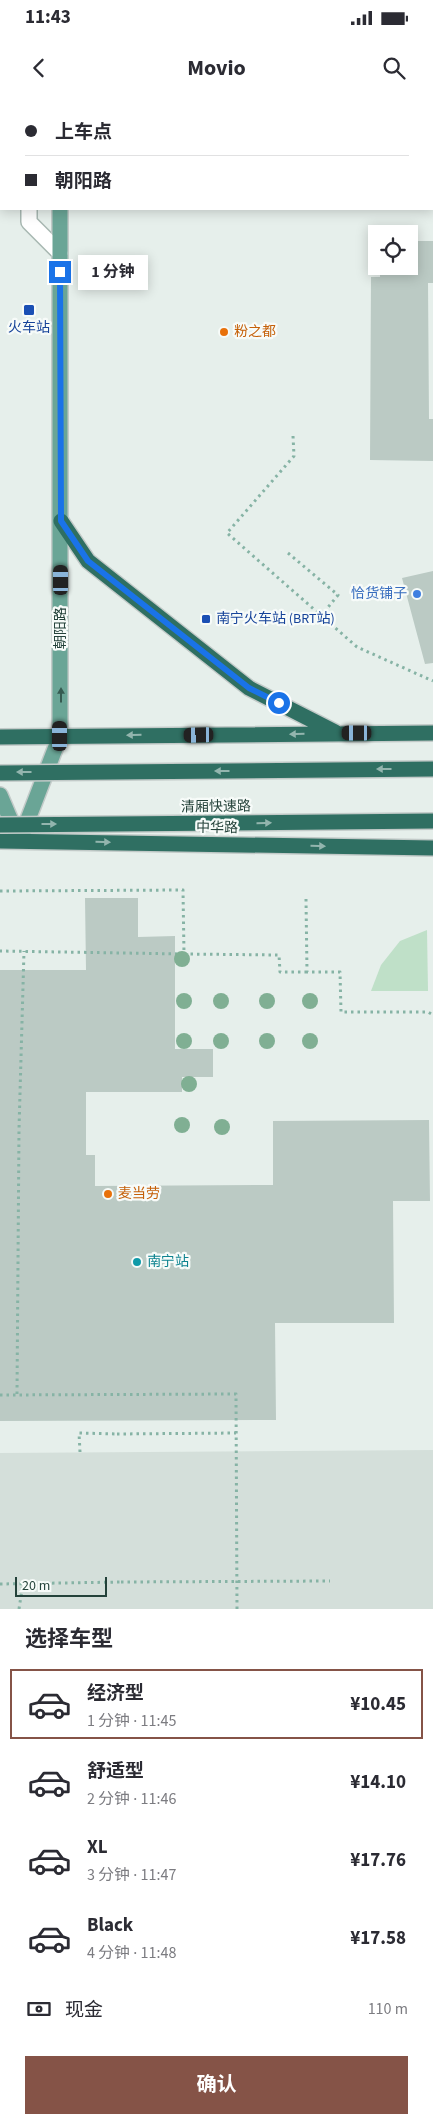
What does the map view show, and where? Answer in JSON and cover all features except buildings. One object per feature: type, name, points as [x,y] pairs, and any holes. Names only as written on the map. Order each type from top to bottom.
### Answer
[{"type":"highway","points":[[61,521],[88,561],[249,688],[338,734]]},
{"type":"highway","points":[[0,736],[433,733]]},
{"type":"highway","points":[[0,772],[433,769]]},
{"type":"highway","name":"清厢快速路","points":[[0,825],[433,821]]},
{"type":"highway","name":"中华路","points":[[0,841],[433,848]]},
{"type":"main road","name":"朝阳路","points":[[19,841],[60,736],[60,210]]},
{"type":"main road","points":[[0,795],[19,841]]},
{"type":"lane","points":[[29,210],[29,222],[60,253]]},
{"type":"path","points":[[293,436],[294,456],[227,533],[357,647],[433,681]]},
{"type":"path","points":[[288,553],[338,596],[321,616]]},
{"type":"path","points":[[0,891],[183,890],[184,954]]},
{"type":"path","points":[[306,899],[307,972]]},
{"type":"path","points":[[0,951],[279,955],[280,972],[340,972],[341,1012],[428,1012],[433,1015]]},
{"type":"path","points":[[17,1394],[19,1129],[24,951]]},
{"type":"path","points":[[0,1395],[236,1394],[237,1609]]},
{"type":"path","points":[[80,1452],[79,1433],[236,1433]]},
{"type":"path","points":[[0,1584],[330,1581]]},
{"type":"path","points":[[19,1609],[23,1583]]},
{"type":"shaded area","points":[[433,1450],[433,1609],[0,1609],[0,1453]]},
{"type":"green space","points":[[427,930],[428,991],[371,991],[381,965],[400,941]]},
{"type":"place","name":"火车站","points":[[29,310]]},
{"type":"place","name":"粉之都","points":[[224,332]]},
{"type":"place","name":"恰货铺子","points":[[417,594]]},
{"type":"place","name":"南宁火车站 (BRT站)","points":[[206,619]]},
{"type":"place","name":"麦当劳","points":[[108,1194]]},
{"type":"place","name":"南宁站","points":[[137,1262]]},
{"type":"route","points":[[60,272],[61,521],[88,561],[249,688],[279,703]]}]
